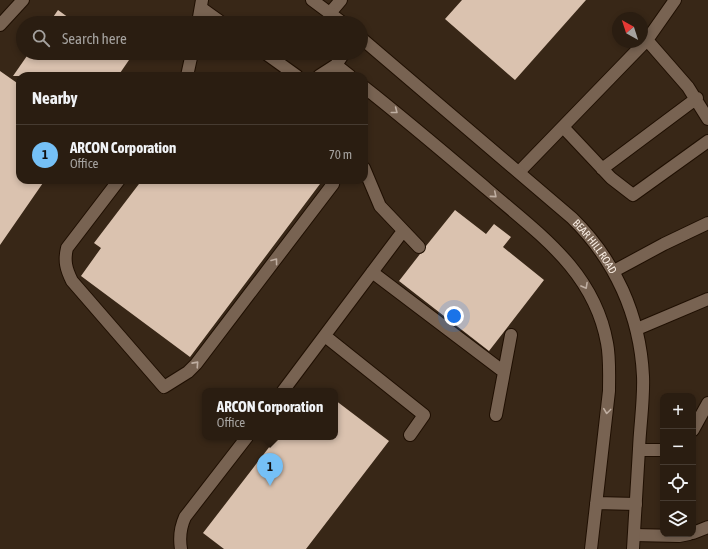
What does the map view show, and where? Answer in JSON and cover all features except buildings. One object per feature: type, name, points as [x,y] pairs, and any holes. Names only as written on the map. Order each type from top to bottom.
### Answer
[{"type":"street","points":[[0,25],[23,0]]},
{"type":"street","points":[[312,0],[334,16]]},
{"type":"street","points":[[330,13],[341,0]]},
{"type":"street","points":[[648,39],[676,0]]},
{"type":"street","points":[[199,16],[201,4]]},
{"type":"street","points":[[201,4],[214,16]]},
{"type":"street","points":[[648,41],[680,77],[696,98],[708,119]]},
{"type":"street","name":"BEAR HILL ROAD","points":[[368,44],[519,172],[582,228],[600,250],[614,271],[628,302],[637,330],[643,376],[633,549]]},
{"type":"street","points":[[519,172],[639,48]]},
{"type":"street","points":[[188,72],[190,60]]},
{"type":"street","points":[[275,60],[291,72]]},
{"type":"street","points":[[337,70],[341,60]]},
{"type":"street","points":[[368,90],[425,135],[552,244],[566,258],[584,284],[603,325],[608,344],[610,370],[592,549]]},
{"type":"street","points":[[602,169],[696,98]]},
{"type":"street","points":[[563,126],[602,169],[633,195],[708,141]]},
{"type":"street","points":[[368,178],[380,206],[419,247]]},
{"type":"street","points":[[116,184],[67,248],[65,257],[66,269],[72,281],[164,387],[188,372],[196,364],[332,184]]},
{"type":"street","points":[[614,271],[664,244],[708,223]]},
{"type":"street","points":[[285,388],[403,230]]},
{"type":"street","points":[[372,272],[504,372]]},
{"type":"street","points":[[637,330],[708,299]]},
{"type":"street","points":[[496,415],[511,335]]},
{"type":"street","points":[[325,336],[424,415],[410,434]]},
{"type":"street","points":[[694,429],[708,403]]},
{"type":"street","points":[[181,549],[181,525],[185,517],[245,440]]},
{"type":"street","points":[[639,450],[660,450]]},
{"type":"street","points":[[596,503],[636,504]]},
{"type":"street","points":[[696,532],[708,527]]},
{"type":"street","points":[[634,535],[660,536]]},
{"type":"place","name":"ARCON Corporation","points":[[270,486]]}]
